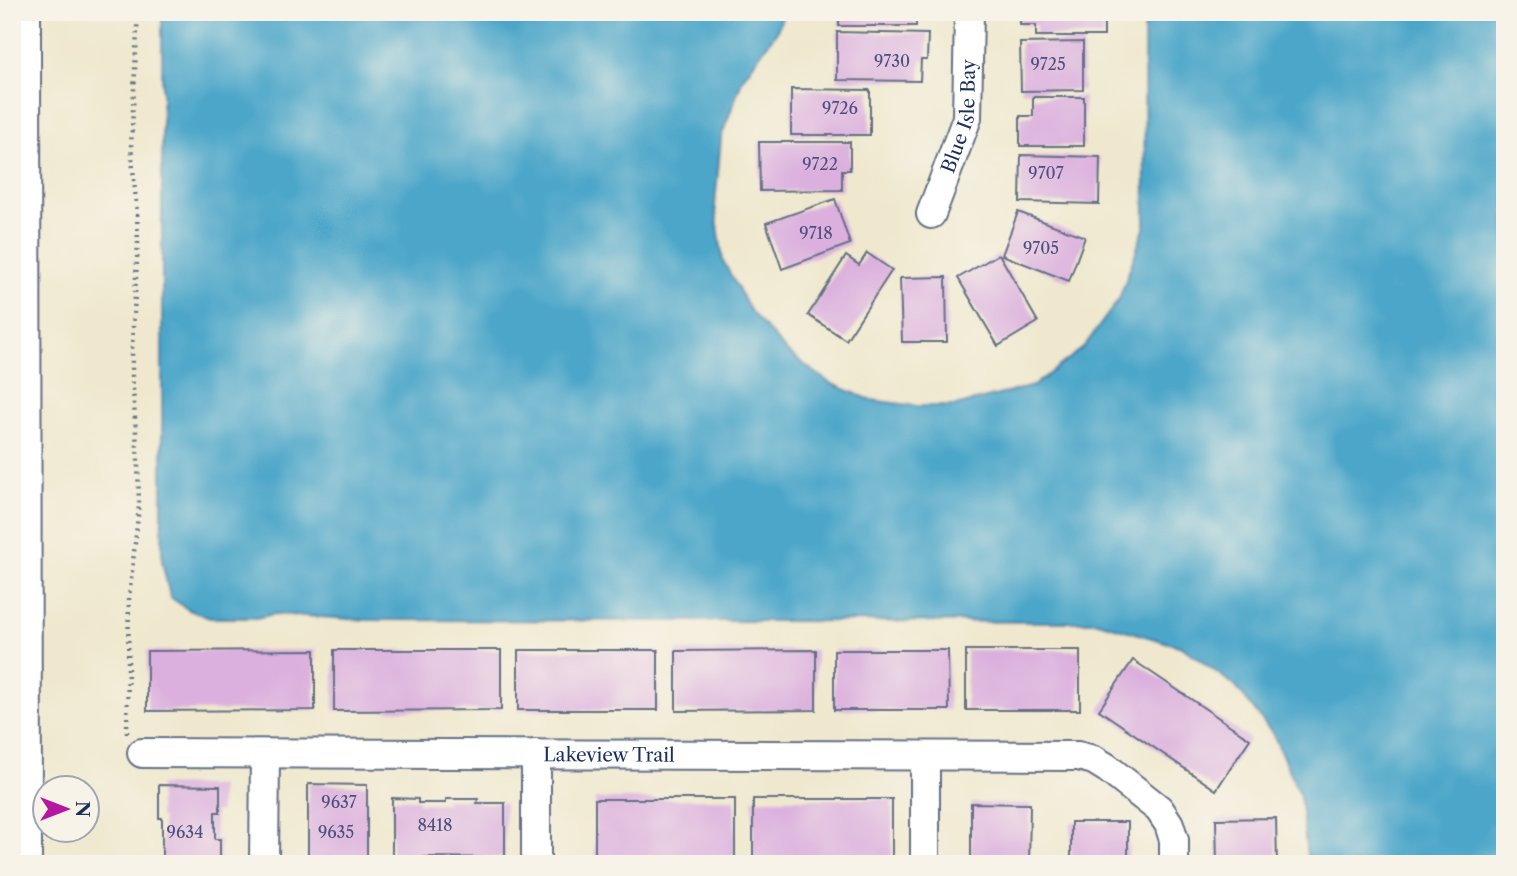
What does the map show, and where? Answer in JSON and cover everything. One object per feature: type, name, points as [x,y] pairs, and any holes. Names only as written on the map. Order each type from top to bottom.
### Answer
[{"type":"street","points":[[26,12],[27,864]]},
{"type":"street","name":"Blue Isle Bay","points":[[931,214],[967,118],[969,12]]},
{"type":"street","name":"Lakeview Trail","points":[[142,753],[1078,756],[1094,760],[1107,768],[1159,809],[1174,840],[1174,864]]},
{"type":"street","points":[[264,864],[265,754]]},
{"type":"street","points":[[536,754],[536,864]]},
{"type":"street","points":[[925,755],[925,864]]},
{"type":"path","points":[[138,12],[131,147],[138,243],[132,375],[139,507],[129,598],[127,750],[142,753]]},
{"type":"water","points":[[162,12],[784,12],[777,31],[743,78],[721,138],[715,205],[723,261],[751,312],[787,352],[830,383],[871,400],[917,406],[955,406],[1033,386],[1083,348],[1119,299],[1145,226],[1144,12],[1505,12],[1505,864],[1308,864],[1300,796],[1273,734],[1235,686],[1182,647],[1098,622],[366,620],[274,614],[256,618],[210,618],[189,610],[170,597],[162,562]]},
{"type":"building","points":[[839,12],[916,12],[916,26],[839,26]]},
{"type":"building","points":[[1020,12],[1104,12],[1104,36],[1036,36],[1036,25],[1020,25]]},
{"type":"building","points":[[837,32],[928,34],[927,60],[921,60],[920,81],[837,80]]},
{"type":"building","points":[[1083,42],[1083,90],[1021,91],[1020,43]]},
{"type":"building","points":[[791,89],[870,90],[870,135],[791,135]]},
{"type":"building","points":[[1033,97],[1084,97],[1084,146],[1020,146],[1020,116],[1033,116]]},
{"type":"building","points":[[759,142],[850,142],[850,170],[842,170],[842,190],[760,191]]},
{"type":"building","points":[[1021,155],[1100,157],[1099,204],[1020,202]]},
{"type":"building","points":[[835,199],[850,244],[782,269],[766,223]]},
{"type":"building","points":[[1018,212],[1085,237],[1069,281],[1002,255]]},
{"type":"building","points":[[867,253],[892,270],[846,340],[808,315],[846,256],[859,265]]},
{"type":"building","points":[[999,254],[1038,322],[998,346],[958,278]]},
{"type":"building","points":[[946,277],[947,342],[902,342],[900,278]]},
{"type":"building","points":[[315,650],[315,710],[147,711],[147,651]]},
{"type":"building","points":[[334,650],[501,650],[501,710],[334,711]]},
{"type":"building","points":[[518,650],[658,650],[658,710],[518,710]]},
{"type":"building","points":[[816,650],[816,710],[676,711],[676,651]]},
{"type":"building","points":[[834,650],[948,650],[949,710],[834,710]]},
{"type":"building","points":[[966,650],[1080,650],[1080,710],[966,710]]},
{"type":"building","points":[[1133,660],[1250,739],[1216,790],[1099,710]]},
{"type":"building","points":[[308,784],[367,785],[367,864],[308,864]]},
{"type":"building","points":[[159,785],[220,786],[220,812],[215,812],[215,839],[220,839],[220,864],[162,864]]},
{"type":"building","points":[[392,798],[418,799],[418,803],[446,803],[446,799],[478,799],[477,803],[505,803],[505,858],[392,859]]},
{"type":"building","points":[[595,799],[735,799],[735,859],[595,859]]},
{"type":"building","points":[[753,799],[892,799],[892,859],[753,859]]},
{"type":"building","points":[[971,803],[1030,804],[1029,864],[971,864]]},
{"type":"building","points":[[1276,818],[1277,864],[1217,864],[1216,819]]},
{"type":"building","points":[[1071,822],[1128,822],[1128,864],[1071,864]]}]
